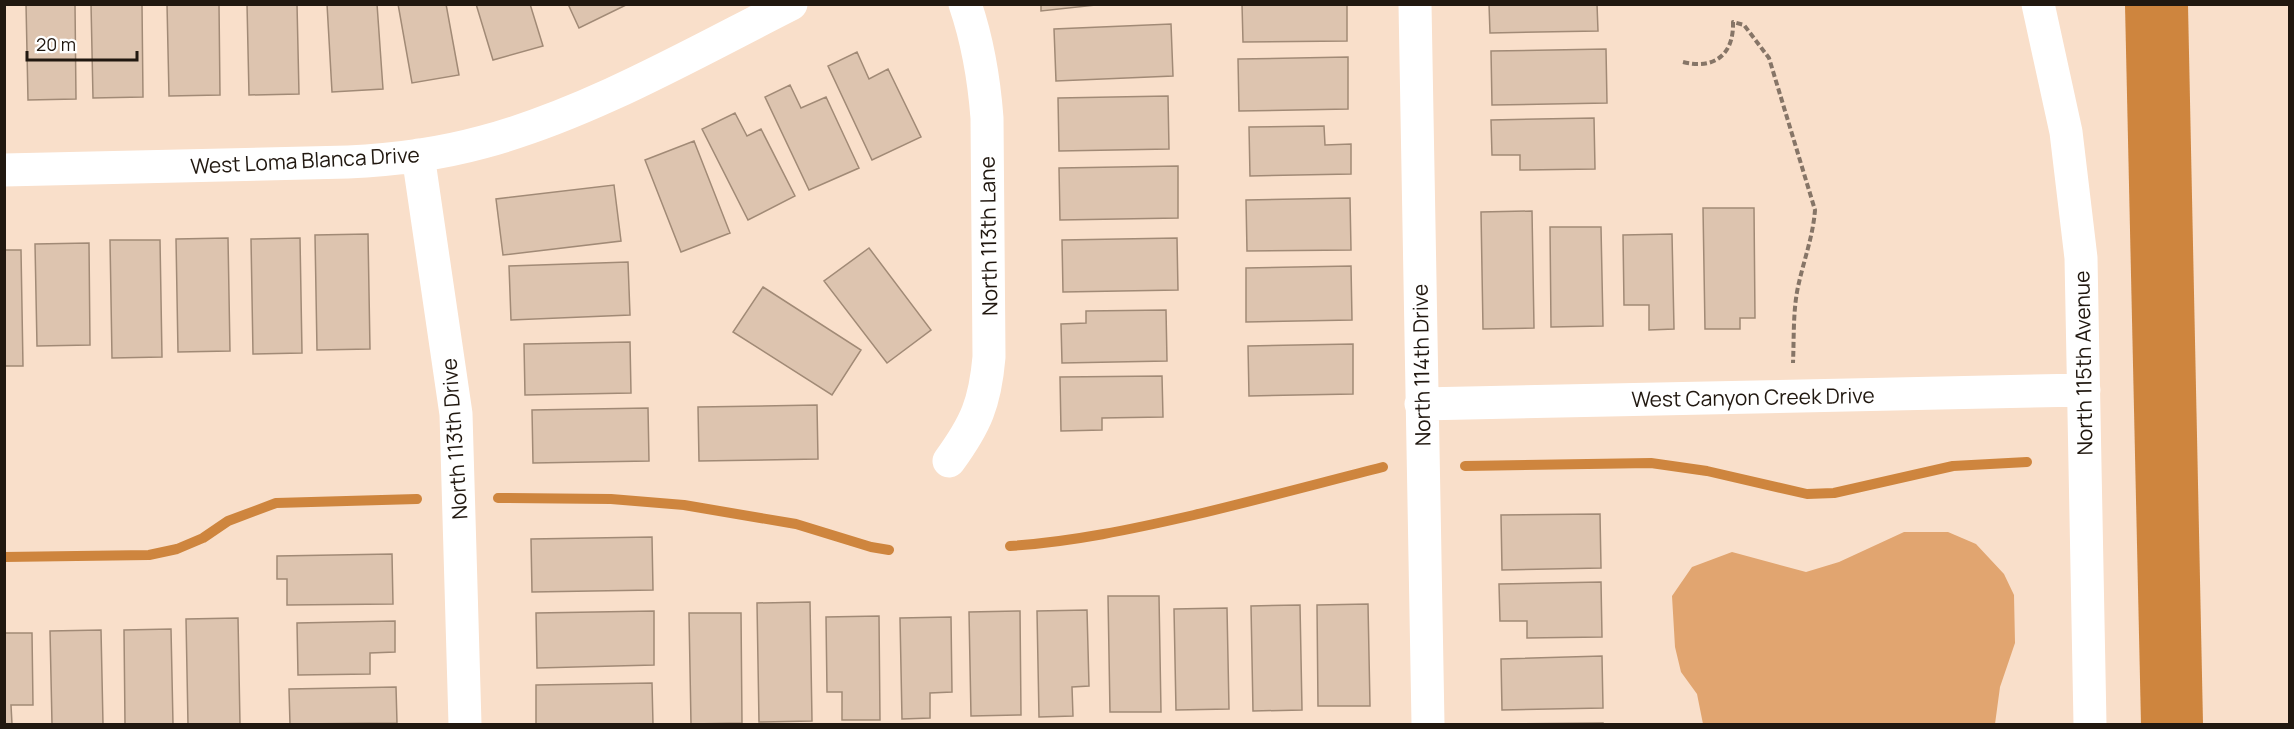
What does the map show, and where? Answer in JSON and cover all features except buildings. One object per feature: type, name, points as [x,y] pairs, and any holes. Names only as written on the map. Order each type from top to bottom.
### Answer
[{"type":"street","name":"West Loma Blanca Drive","points":[[4,170],[348,162],[418,155],[484,142],[560,117],[791,4]]},
{"type":"street","name":"North 113th Lane","points":[[949,461],[978,415],[986,387],[989,357],[987,118],[979,51],[965,4]]},
{"type":"street","name":"North 114th Drive","points":[[1415,4],[1428,724]]},
{"type":"street","name":"North 115th Avenue","points":[[2038,4],[2066,132],[2081,258],[2090,724]]},
{"type":"street","name":"North 113th Drive","points":[[418,155],[453,384],[459,477],[465,724]]},
{"type":"street","name":"West Canyon Creek Drive","points":[[1421,404],[2084,390]]},
{"type":"path","points":[[1683,62],[1696,65],[1721,58],[1729,47],[1733,22],[1744,25],[1769,58],[1780,90],[1790,131],[1815,210],[1814,225],[1796,297],[1793,397]]},
{"type":"shaded area","points":[[2125,5],[2188,5],[2203,724],[2141,724]]},
{"type":"shaded area","points":[[1904,532],[1948,532],[1976,544],[2004,574],[2014,595],[2015,643],[2000,687],[1995,724],[1703,724],[1697,694],[1681,672],[1675,647],[1672,596],[1692,567],[1732,552],[1806,572],[1839,562]]},
{"type":"waterway","points":[[1465,466],[1651,463],[1707,471],[1807,494],[1834,493],[1953,466],[2027,462]]},
{"type":"waterway","points":[[1010,546],[1079,538],[1148,525],[1383,467]]},
{"type":"waterway","points":[[498,498],[611,499],[684,505],[796,524],[871,547],[889,550]]},
{"type":"waterway","points":[[4,557],[149,555],[177,549],[203,538],[228,521],[276,503],[417,499]]}]
